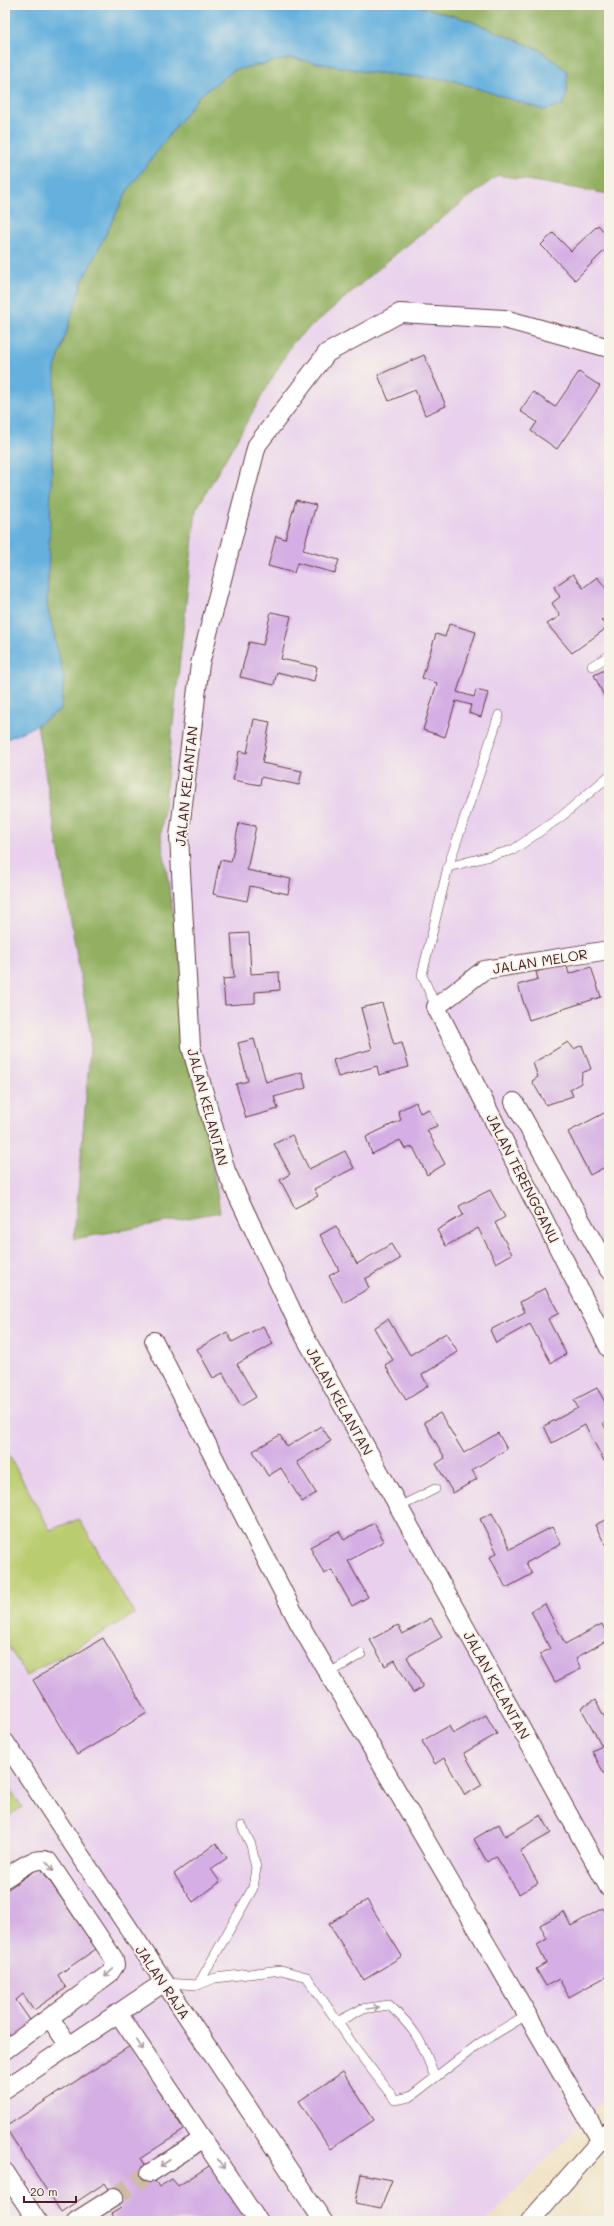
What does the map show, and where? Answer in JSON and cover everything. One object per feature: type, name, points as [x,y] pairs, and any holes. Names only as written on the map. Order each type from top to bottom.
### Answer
[{"type":"street","name":"JALAN KELANTAN","points":[[609,348],[504,319],[400,313],[327,353],[258,445],[200,664],[179,838],[191,1047],[226,1171],[300,1328],[609,1888]]},
{"type":"street","name":"JALAN MELOR","points":[[436,1007],[484,970],[609,950]]},
{"type":"street","name":"JALAN TERENGGANU","points":[[436,1007],[609,1348]]},
{"type":"street","points":[[514,1102],[609,1270]]},
{"type":"street","points":[[154,1341],[299,1623],[528,2014],[605,2136],[530,2221]]},
{"type":"street","name":"JALAN RAJA","points":[[5,1742],[163,1983],[323,2221]]},
{"type":"street","points":[[5,1878],[33,1861],[41,1859],[48,1861],[114,1958],[115,1965],[110,1974],[5,2050]]},
{"type":"street","points":[[7,2083],[69,2046],[163,1983]]},
{"type":"street","points":[[118,2013],[258,2221]]},
{"type":"street","points":[[50,2018],[69,2046]]},
{"type":"street","points":[[150,2173],[203,2139]]},
{"type":"street","points":[[5,2172],[37,2221]]},
{"type":"street","points":[[76,2221],[114,2197]]},
{"type":"lane","points":[[592,666],[609,656]]},
{"type":"lane","points":[[436,1007],[422,975],[448,867],[500,715]]},
{"type":"lane","points":[[448,867],[513,850],[562,816],[609,776]]},
{"type":"lane","points":[[399,1507],[435,1488]]},
{"type":"lane","points":[[328,1674],[361,1654]]},
{"type":"lane","points":[[198,1985],[253,1888],[256,1868],[251,1845],[242,1826]]},
{"type":"lane","points":[[163,1983],[198,1985],[215,1978],[281,1970],[306,1976],[337,2022],[395,2100],[410,2097],[480,2043],[528,2014]]},
{"type":"lane","points":[[337,2022],[362,2009],[389,2005],[408,2022],[423,2046],[435,2077]]},
{"type":"shaded area","points":[[415,5],[609,5],[609,2095],[486,2221],[5,2221],[5,740],[37,725],[61,709],[468,20]]},
{"type":"green space","points":[[415,5],[609,5],[609,194],[498,175],[397,253],[293,342],[196,510],[161,836],[220,1212],[74,1239],[91,1037],[37,725],[61,709],[64,677],[47,605],[55,369],[82,282],[127,191],[199,96],[234,70],[291,58],[368,72],[452,80],[544,110],[567,71],[540,50],[468,20]]},
{"type":"green space","points":[[5,1448],[50,1530],[79,1519],[134,1614],[26,1676],[5,1640]]},
{"type":"green space","points":[[5,1781],[22,1807],[5,1818]]},
{"type":"water","points":[[5,5],[415,5],[468,20],[540,50],[567,71],[567,93],[563,105],[544,110],[452,80],[368,72],[291,58],[234,70],[199,96],[127,191],[82,282],[55,369],[47,605],[64,677],[61,709],[37,725],[5,740]]},
{"type":"building","points":[[598,225],[609,237],[609,246],[575,280],[541,245],[553,233],[571,251]]},
{"type":"building","points":[[424,355],[446,406],[425,415],[415,390],[389,401],[378,375]]},
{"type":"building","points":[[579,372],[600,386],[557,449],[531,431],[537,422],[520,411],[533,392],[555,407]]},
{"type":"building","points":[[296,500],[316,505],[303,550],[339,560],[335,573],[297,563],[294,573],[268,566],[276,536],[285,539]]},
{"type":"building","points":[[573,574],[583,588],[597,577],[609,592],[609,614],[601,621],[608,627],[572,653],[547,624],[560,616],[552,603],[560,597],[554,587]]},
{"type":"building","points":[[271,612],[291,616],[281,659],[317,667],[314,681],[277,672],[274,685],[240,677],[249,642],[263,645]]},
{"type":"building","points":[[449,624],[476,632],[457,692],[474,697],[476,690],[488,693],[481,717],[469,713],[471,705],[456,701],[445,737],[423,730],[437,683],[422,678],[436,634],[445,637]]},
{"type":"building","points":[[609,668],[609,694],[604,696],[594,675]]},
{"type":"building","points":[[254,719],[270,722],[262,763],[302,771],[299,785],[261,777],[260,785],[233,780],[239,751],[247,753]]},
{"type":"building","points":[[239,823],[256,826],[247,870],[291,879],[288,894],[250,886],[247,901],[213,894],[220,860],[231,862]]},
{"type":"building","points":[[249,933],[251,974],[279,972],[280,990],[255,992],[255,1003],[225,1005],[223,979],[234,978],[231,934]]},
{"type":"building","points":[[566,963],[569,974],[591,967],[601,997],[529,1020],[518,985],[538,979],[536,972]]},
{"type":"building","points":[[382,1003],[394,1045],[402,1043],[409,1067],[379,1075],[377,1066],[338,1077],[333,1060],[372,1049],[361,1008]]},
{"type":"building","points":[[254,1039],[266,1082],[302,1072],[306,1088],[274,1097],[278,1109],[246,1118],[236,1084],[248,1081],[238,1043]]},
{"type":"building","points":[[568,1042],[574,1049],[582,1045],[591,1069],[582,1073],[581,1083],[570,1089],[573,1096],[546,1105],[532,1081],[538,1077],[533,1063]]},
{"type":"building","points":[[416,1102],[420,1113],[429,1109],[437,1126],[427,1130],[445,1164],[427,1175],[413,1147],[405,1149],[400,1140],[372,1154],[366,1137],[401,1120],[398,1111]]},
{"type":"building","points":[[608,1111],[609,1165],[590,1175],[568,1132]]},
{"type":"building","points":[[292,1135],[309,1169],[345,1151],[354,1168],[314,1189],[318,1196],[295,1208],[280,1180],[290,1174],[274,1144]]},
{"type":"building","points":[[490,1190],[505,1217],[495,1223],[512,1254],[496,1263],[478,1228],[446,1246],[437,1230],[463,1215],[459,1206]]},
{"type":"building","points":[[336,1226],[357,1264],[391,1244],[400,1259],[365,1279],[369,1288],[344,1303],[329,1276],[339,1270],[320,1235]]},
{"type":"building","points":[[545,1288],[559,1313],[548,1319],[566,1354],[551,1363],[530,1324],[496,1343],[490,1330],[525,1312],[520,1302]]},
{"type":"building","points":[[388,1319],[410,1355],[446,1333],[458,1352],[422,1375],[428,1386],[406,1400],[385,1365],[393,1360],[374,1328]]},
{"type":"building","points":[[263,1326],[273,1344],[237,1364],[256,1397],[241,1406],[223,1373],[213,1378],[197,1349],[227,1332],[232,1342]]},
{"type":"building","points":[[597,1388],[609,1409],[609,1419],[603,1423],[609,1435],[609,1459],[604,1461],[585,1425],[552,1443],[544,1426],[578,1408],[574,1400]]},
{"type":"building","points":[[440,1413],[464,1453],[498,1433],[507,1449],[472,1470],[477,1479],[453,1493],[436,1464],[445,1458],[424,1422]]},
{"type":"building","points":[[321,1426],[331,1441],[297,1462],[316,1493],[302,1502],[281,1468],[268,1476],[253,1451],[280,1435],[287,1447]]},
{"type":"building","points":[[492,1513],[510,1549],[552,1527],[561,1544],[526,1563],[532,1574],[506,1588],[490,1557],[497,1553],[480,1519]]},
{"type":"building","points":[[609,1518],[609,1542],[605,1544],[595,1525]]},
{"type":"building","points":[[374,1523],[384,1541],[348,1561],[368,1597],[352,1606],[332,1570],[324,1574],[310,1547],[339,1531],[344,1540]]},
{"type":"building","points":[[545,1604],[565,1644],[602,1624],[609,1639],[576,1658],[581,1669],[555,1682],[540,1654],[550,1649],[531,1611]]},
{"type":"building","points":[[431,1618],[442,1637],[407,1657],[423,1687],[413,1693],[395,1660],[385,1666],[370,1640],[398,1625],[403,1634]]},
{"type":"building","points":[[103,1638],[147,1713],[77,1755],[33,1680]]},
{"type":"building","points":[[595,1700],[609,1725],[609,1773],[605,1775],[592,1751],[602,1746],[581,1708]]},
{"type":"building","points":[[486,1715],[497,1734],[464,1753],[482,1785],[465,1795],[444,1758],[435,1764],[422,1741],[449,1726],[453,1734]]},
{"type":"building","points":[[541,1815],[551,1833],[520,1851],[538,1883],[519,1894],[496,1856],[487,1862],[474,1839],[499,1824],[505,1836]]},
{"type":"building","points":[[216,1843],[227,1858],[211,1869],[220,1882],[193,1902],[174,1874]]},
{"type":"building","points":[[40,1867],[96,1949],[58,1975],[66,1988],[34,2010],[23,1994],[16,2000],[34,2026],[13,2040],[5,2028],[5,1891]]},
{"type":"building","points":[[367,1900],[402,1956],[364,1980],[329,1924]]},
{"type":"building","points":[[603,1908],[609,1920],[609,1975],[569,1997],[559,1979],[546,1986],[536,1969],[546,1963],[537,1945],[547,1939],[540,1925],[564,1912],[571,1926]]},
{"type":"building","points":[[130,2046],[184,2130],[141,2158],[159,2187],[172,2179],[178,2186],[217,2161],[256,2221],[115,2221],[111,2214],[121,2208],[105,2183],[61,2212],[5,2127]]},
{"type":"building","points":[[343,2072],[374,2120],[330,2149],[299,2101]]},
{"type":"building","points":[[361,2174],[392,2180],[381,2208],[355,2203]]},
{"type":"tunnel","points":[[114,2197],[150,2173]]}]
